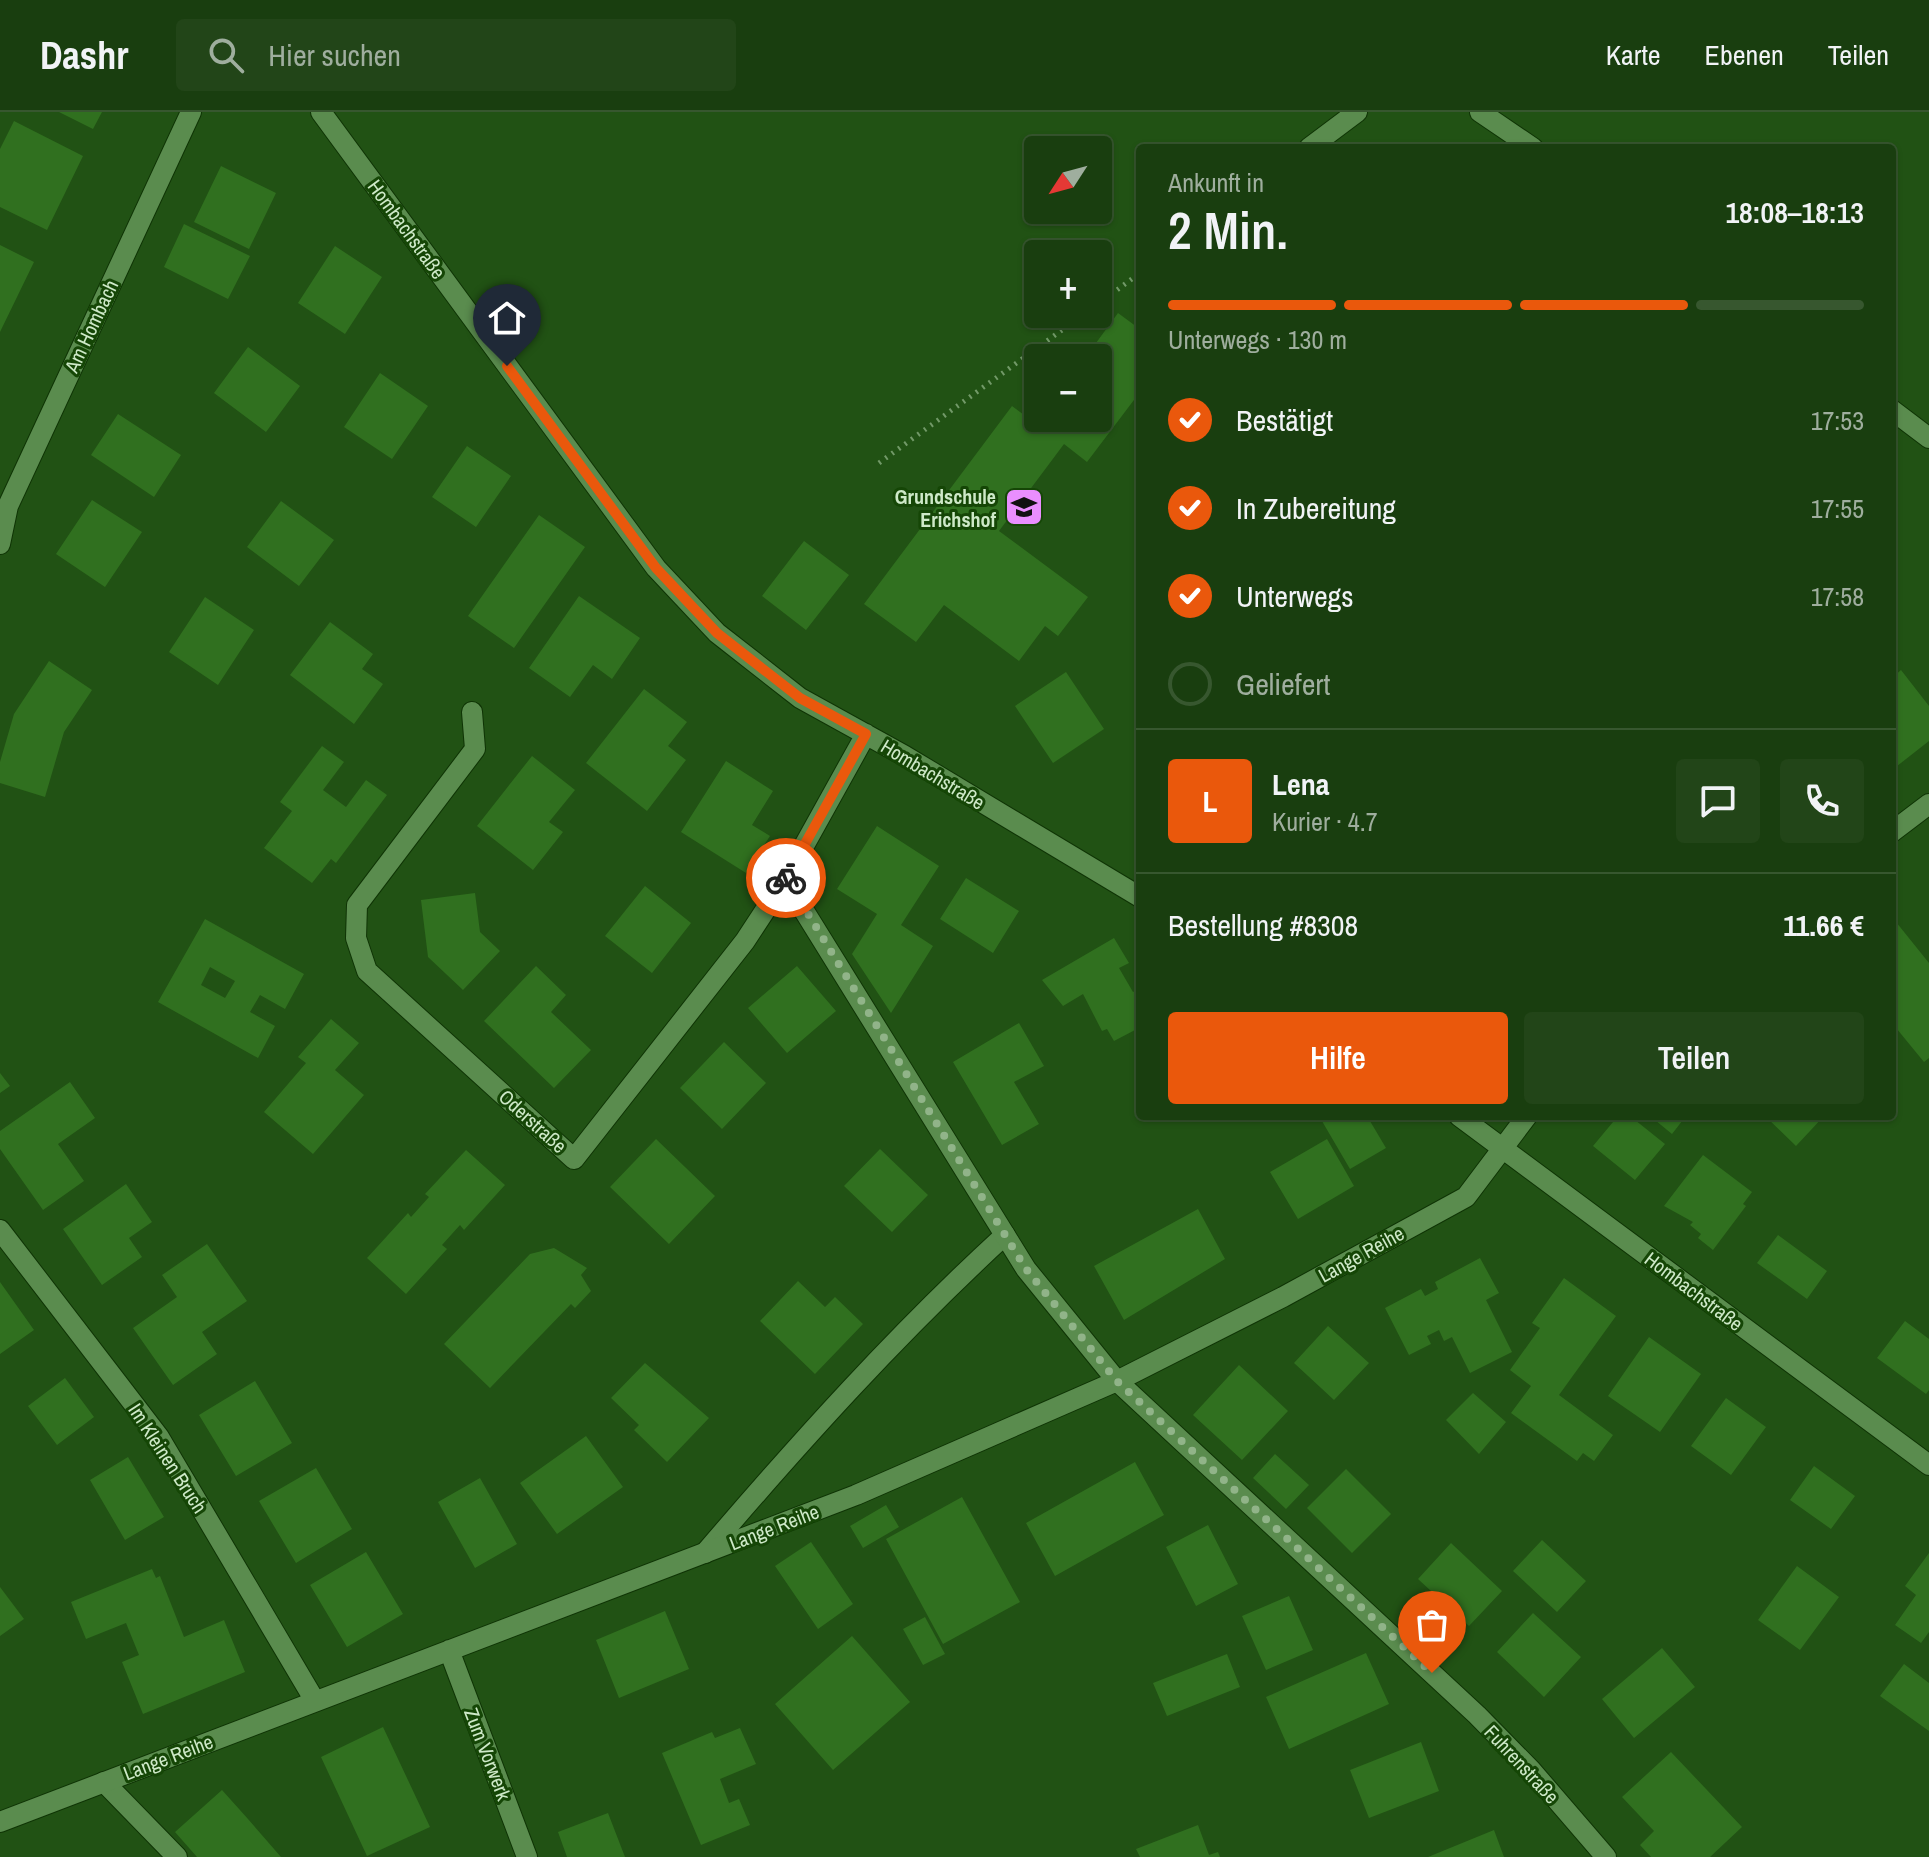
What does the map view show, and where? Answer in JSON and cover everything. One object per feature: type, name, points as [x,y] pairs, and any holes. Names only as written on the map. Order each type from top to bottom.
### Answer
[{"type":"street","name":"Am Hombach","points":[[0,544],[8,506],[191,112]]},
{"type":"street","name":"Hombachstraße","points":[[321,112],[656,568],[717,633],[800,698],[1136,895]]},
{"type":"street","points":[[1314,144],[1357,112]]},
{"type":"street","points":[[1480,112],[1527,144]]},
{"type":"street","points":[[1896,413],[1929,438]]},
{"type":"street","name":"Oderstraße","points":[[472,712],[475,749],[357,905],[356,938],[367,971],[574,1159],[745,941],[785,880],[866,734]]},
{"type":"street","points":[[1896,829],[1929,804]]},
{"type":"street","name":"Fuhrenstraße","points":[[785,880],[1026,1269],[1117,1381],[1477,1715],[1606,1857]]},
{"type":"street","name":"Hombachstraße","points":[[1464,1120],[1929,1465]]},
{"type":"street","name":"Lange Reihe","points":[[0,1822],[856,1495],[1117,1381],[1283,1297],[1466,1197],[1524,1120]]},
{"type":"street","name":"Im Kleinen Bruch","points":[[0,1230],[159,1437],[315,1701]]},
{"type":"street","points":[[705,1553],[781,1464],[939,1296],[1005,1235]]},
{"type":"street","name":"Zum Vorwerk","points":[[449,1650],[527,1857]]},
{"type":"street","points":[[104,1782],[177,1857]]},
{"type":"path","points":[[1112,294],[1136,276]]},
{"type":"path","points":[[879,463],[1065,328]]},
{"type":"building","points":[[59,112],[102,112],[93,129]]},
{"type":"building","points":[[14,121],[83,156],[47,230],[0,207],[0,149]]},
{"type":"building","points":[[221,166],[276,193],[249,249],[194,222]]},
{"type":"building","points":[[184,224],[250,256],[228,299],[164,267]]},
{"type":"building","points":[[0,245],[34,262],[0,332]]},
{"type":"building","points":[[335,246],[382,277],[345,334],[298,303]]},
{"type":"building","points":[[1118,313],[1136,326],[1136,397],[1112,429],[1112,344],[1095,344],[1107,328],[1112,328],[1112,321]]},
{"type":"building","points":[[248,347],[300,386],[266,432],[214,393]]},
{"type":"building","points":[[380,373],[428,406],[392,459],[344,427]]},
{"type":"building","points":[[1012,406],[1024,415],[1024,432],[1110,432],[1087,462],[1064,444],[999,531],[1088,597],[1058,636],[1045,626],[1019,661],[944,605],[916,642],[864,604]]},
{"type":"building","points":[[118,414],[181,455],[154,497],[91,455]]},
{"type":"building","points":[[467,446],[511,476],[476,527],[432,497]]},
{"type":"building","points":[[92,500],[142,532],[105,587],[56,554]]},
{"type":"building","points":[[281,501],[334,540],[299,586],[247,547]]},
{"type":"building","points":[[539,515],[585,547],[514,648],[468,616]]},
{"type":"building","points":[[804,541],[849,575],[806,630],[762,596]]},
{"type":"building","points":[[579,596],[640,638],[612,679],[593,665],[570,697],[529,668]]},
{"type":"building","points":[[205,597],[254,630],[218,685],[169,652]]},
{"type":"building","points":[[330,622],[373,654],[362,669],[383,684],[354,724],[290,675]]},
{"type":"building","points":[[49,661],[92,690],[64,732],[45,797],[0,783],[0,762],[14,714]]},
{"type":"building","points":[[1901,670],[1929,706],[1929,741],[1896,767],[1896,674]]},
{"type":"building","points":[[1066,672],[1104,729],[1053,763],[1015,706]]},
{"type":"building","points":[[644,689],[687,722],[668,746],[686,760],[647,811],[586,763]]},
{"type":"building","points":[[322,746],[344,762],[323,790],[346,807],[366,780],[387,795],[336,863],[331,859],[312,883],[264,848],[292,811],[280,802]]},
{"type":"building","points":[[532,756],[575,790],[549,822],[563,832],[533,870],[477,826]]},
{"type":"building","points":[[726,761],[773,791],[752,825],[770,836],[746,873],[681,832]]},
{"type":"building","points":[[877,826],[939,866],[901,925],[933,946],[891,1013],[852,954],[877,914],[837,889]]},
{"type":"building","points":[[966,878],[1019,911],[993,953],[940,919]]},
{"type":"building","points":[[645,886],[691,923],[652,973],[605,936]]},
{"type":"building","points":[[475,893],[480,932],[500,951],[463,990],[428,957],[421,900]]},
{"type":"building","points":[[205,919],[304,974],[285,1009],[260,995],[250,1012],[275,1026],[258,1058],[158,1002]],"holes":[[[210,967],[235,981],[225,998],[201,985]]]},
{"type":"building","points":[[1896,922],[1929,963],[1929,1058],[1924,1062],[1896,1028]]},
{"type":"building","points":[[1114,938],[1129,963],[1119,968],[1133,992],[1136,990],[1136,1032],[1114,1041],[1107,1029],[1102,1031],[1083,994],[1063,1006],[1042,980]]},
{"type":"building","points":[[536,966],[566,995],[551,1012],[591,1050],[554,1088],[484,1021]]},
{"type":"building","points":[[797,966],[836,1011],[787,1053],[748,1008]]},
{"type":"building","points":[[331,1019],[359,1043],[335,1070],[364,1095],[313,1154],[264,1112],[306,1063],[298,1057]]},
{"type":"building","points":[[1019,1023],[1044,1066],[1014,1082],[1039,1124],[1002,1145],[953,1062]]},
{"type":"building","points":[[724,1042],[766,1083],[722,1129],[680,1088]]},
{"type":"building","points":[[0,1073],[10,1086],[0,1093]]},
{"type":"building","points":[[70,1082],[95,1118],[58,1144],[84,1181],[43,1210],[0,1149],[0,1131]]},
{"type":"building","points":[[1321,1120],[1369,1120],[1386,1148],[1350,1169]]},
{"type":"building","points":[[1615,1120],[1635,1120],[1665,1144],[1635,1180],[1593,1146]]},
{"type":"building","points":[[1655,1120],[1683,1120],[1672,1134]]},
{"type":"building","points":[[1769,1120],[1820,1120],[1796,1146]]},
{"type":"building","points":[[656,1139],[715,1196],[669,1244],[610,1187]]},
{"type":"building","points":[[1327,1139],[1354,1186],[1298,1219],[1270,1172]]},
{"type":"building","points":[[880,1149],[928,1195],[892,1232],[844,1186]]},
{"type":"building","points":[[466,1150],[505,1185],[464,1230],[460,1225],[442,1245],[447,1249],[406,1294],[367,1258],[408,1213],[411,1217],[429,1197],[425,1194]]},
{"type":"building","points":[[1703,1155],[1752,1192],[1743,1204],[1746,1206],[1713,1250],[1698,1238],[1701,1234],[1690,1225],[1693,1222],[1664,1206]]},
{"type":"building","points":[[126,1184],[152,1222],[129,1238],[142,1257],[102,1285],[63,1229]]},
{"type":"building","points":[[1198,1209],[1225,1259],[1124,1320],[1094,1266]]},
{"type":"building","points":[[1778,1235],[1827,1271],[1807,1299],[1757,1263]]},
{"type":"building","points":[[207,1244],[247,1301],[202,1332],[217,1354],[173,1385],[133,1328],[177,1297],[162,1275]]},
{"type":"building","points":[[554,1248],[587,1268],[581,1275],[591,1291],[575,1308],[571,1304],[490,1388],[444,1344],[530,1254]]},
{"type":"building","points":[[1480,1258],[1499,1293],[1486,1300],[1512,1352],[1470,1373],[1452,1337],[1444,1341],[1439,1330],[1427,1336],[1431,1344],[1409,1355],[1385,1308],[1421,1289],[1425,1296],[1438,1289],[1435,1282]]},
{"type":"building","points":[[1564,1278],[1616,1316],[1559,1395],[1613,1435],[1594,1461],[1583,1453],[1577,1461],[1511,1413],[1531,1386],[1510,1370],[1540,1328],[1532,1323]]},
{"type":"building","points":[[798,1281],[825,1307],[835,1297],[863,1324],[815,1374],[760,1321]]},
{"type":"building","points":[[0,1282],[34,1330],[0,1354]]},
{"type":"building","points":[[1905,1321],[1929,1339],[1929,1390],[1926,1394],[1877,1358]]},
{"type":"building","points":[[1328,1326],[1369,1363],[1334,1400],[1294,1363]]},
{"type":"building","points":[[1649,1337],[1701,1374],[1660,1432],[1608,1396]]},
{"type":"building","points":[[645,1363],[709,1418],[667,1462],[634,1430],[639,1425],[611,1398]]},
{"type":"building","points":[[1239,1365],[1288,1411],[1242,1460],[1193,1415]]},
{"type":"building","points":[[65,1378],[94,1417],[57,1445],[28,1406]]},
{"type":"building","points":[[255,1381],[292,1443],[236,1476],[199,1415]]},
{"type":"building","points":[[1473,1393],[1506,1422],[1479,1454],[1446,1420]]},
{"type":"building","points":[[1726,1398],[1766,1427],[1731,1475],[1691,1446]]},
{"type":"building","points":[[586,1436],[623,1487],[557,1534],[520,1483]]},
{"type":"building","points":[[1275,1454],[1309,1485],[1286,1509],[1253,1478]]},
{"type":"building","points":[[128,1457],[164,1517],[125,1540],[90,1480]]},
{"type":"building","points":[[1135,1462],[1164,1515],[1055,1576],[1026,1523]]},
{"type":"building","points":[[1814,1466],[1855,1496],[1831,1529],[1790,1500]]},
{"type":"building","points":[[316,1468],[352,1529],[296,1563],[259,1501]]},
{"type":"building","points":[[1346,1469],[1391,1514],[1352,1553],[1307,1508]]},
{"type":"building","points":[[480,1478],[517,1544],[475,1568],[438,1502]]},
{"type":"building","points":[[962,1497],[1020,1602],[943,1644],[886,1539]]},
{"type":"building","points":[[886,1505],[899,1527],[863,1548],[850,1526]]},
{"type":"building","points":[[1208,1525],[1238,1584],[1196,1606],[1166,1547]]},
{"type":"building","points":[[1542,1540],[1586,1581],[1557,1612],[1513,1571]]},
{"type":"building","points":[[811,1542],[853,1604],[818,1629],[775,1566]]},
{"type":"building","points":[[1451,1543],[1502,1591],[1469,1626],[1418,1579]]},
{"type":"building","points":[[366,1552],[403,1614],[347,1647],[310,1585]]},
{"type":"building","points":[[1929,1553],[1929,1632],[1921,1643],[1895,1625],[1916,1595],[1905,1586]]},
{"type":"building","points":[[1797,1566],[1839,1597],[1800,1650],[1758,1620]]},
{"type":"building","points":[[152,1569],[156,1578],[160,1576],[184,1637],[224,1620],[245,1672],[143,1714],[122,1662],[139,1655],[126,1623],[86,1639],[71,1602]]},
{"type":"building","points":[[0,1587],[24,1619],[0,1636]]},
{"type":"building","points":[[1289,1596],[1313,1650],[1266,1670],[1242,1616]]},
{"type":"building","points":[[665,1611],[689,1669],[619,1698],[596,1640]]},
{"type":"building","points":[[1533,1613],[1581,1657],[1544,1697],[1497,1652]]},
{"type":"building","points":[[925,1617],[945,1654],[923,1665],[903,1629]]},
{"type":"building","points":[[852,1636],[910,1702],[833,1770],[775,1704]]},
{"type":"building","points":[[1662,1648],[1695,1687],[1634,1738],[1602,1699]]},
{"type":"building","points":[[1366,1653],[1389,1704],[1289,1749],[1266,1697]]},
{"type":"building","points":[[1227,1654],[1240,1687],[1167,1716],[1153,1683]]},
{"type":"building","points":[[1904,1664],[1929,1683],[1929,1731],[1880,1696]]},
{"type":"building","points":[[383,1727],[430,1827],[367,1856],[321,1757]]},
{"type":"building","points":[[740,1728],[756,1764],[720,1779],[729,1803],[739,1799],[750,1825],[701,1845],[662,1753],[712,1732],[715,1738]]},
{"type":"building","points":[[1421,1742],[1439,1791],[1369,1818],[1350,1770]]},
{"type":"building","points":[[1671,1752],[1742,1827],[1710,1857],[1651,1857],[1640,1845],[1654,1831],[1622,1797]]},
{"type":"building","points":[[222,1790],[281,1857],[197,1857],[175,1832]]},
{"type":"building","points":[[608,1813],[625,1857],[567,1857],[558,1832]]},
{"type":"building","points":[[1198,1825],[1209,1855],[1218,1852],[1220,1857],[1140,1857],[1136,1849]]},
{"type":"building","points":[[1494,1830],[1504,1857],[1428,1857]]},
{"type":"way so far","points":[[786,878],[1026,1269],[1099,1359],[1117,1381],[1432,1673]]},
{"type":"place","name":"Grundschule Erichshof","points":[[1024,507]]},
{"type":"route","points":[[507,366],[656,568],[717,633],[800,698],[866,734],[786,878]]}]
